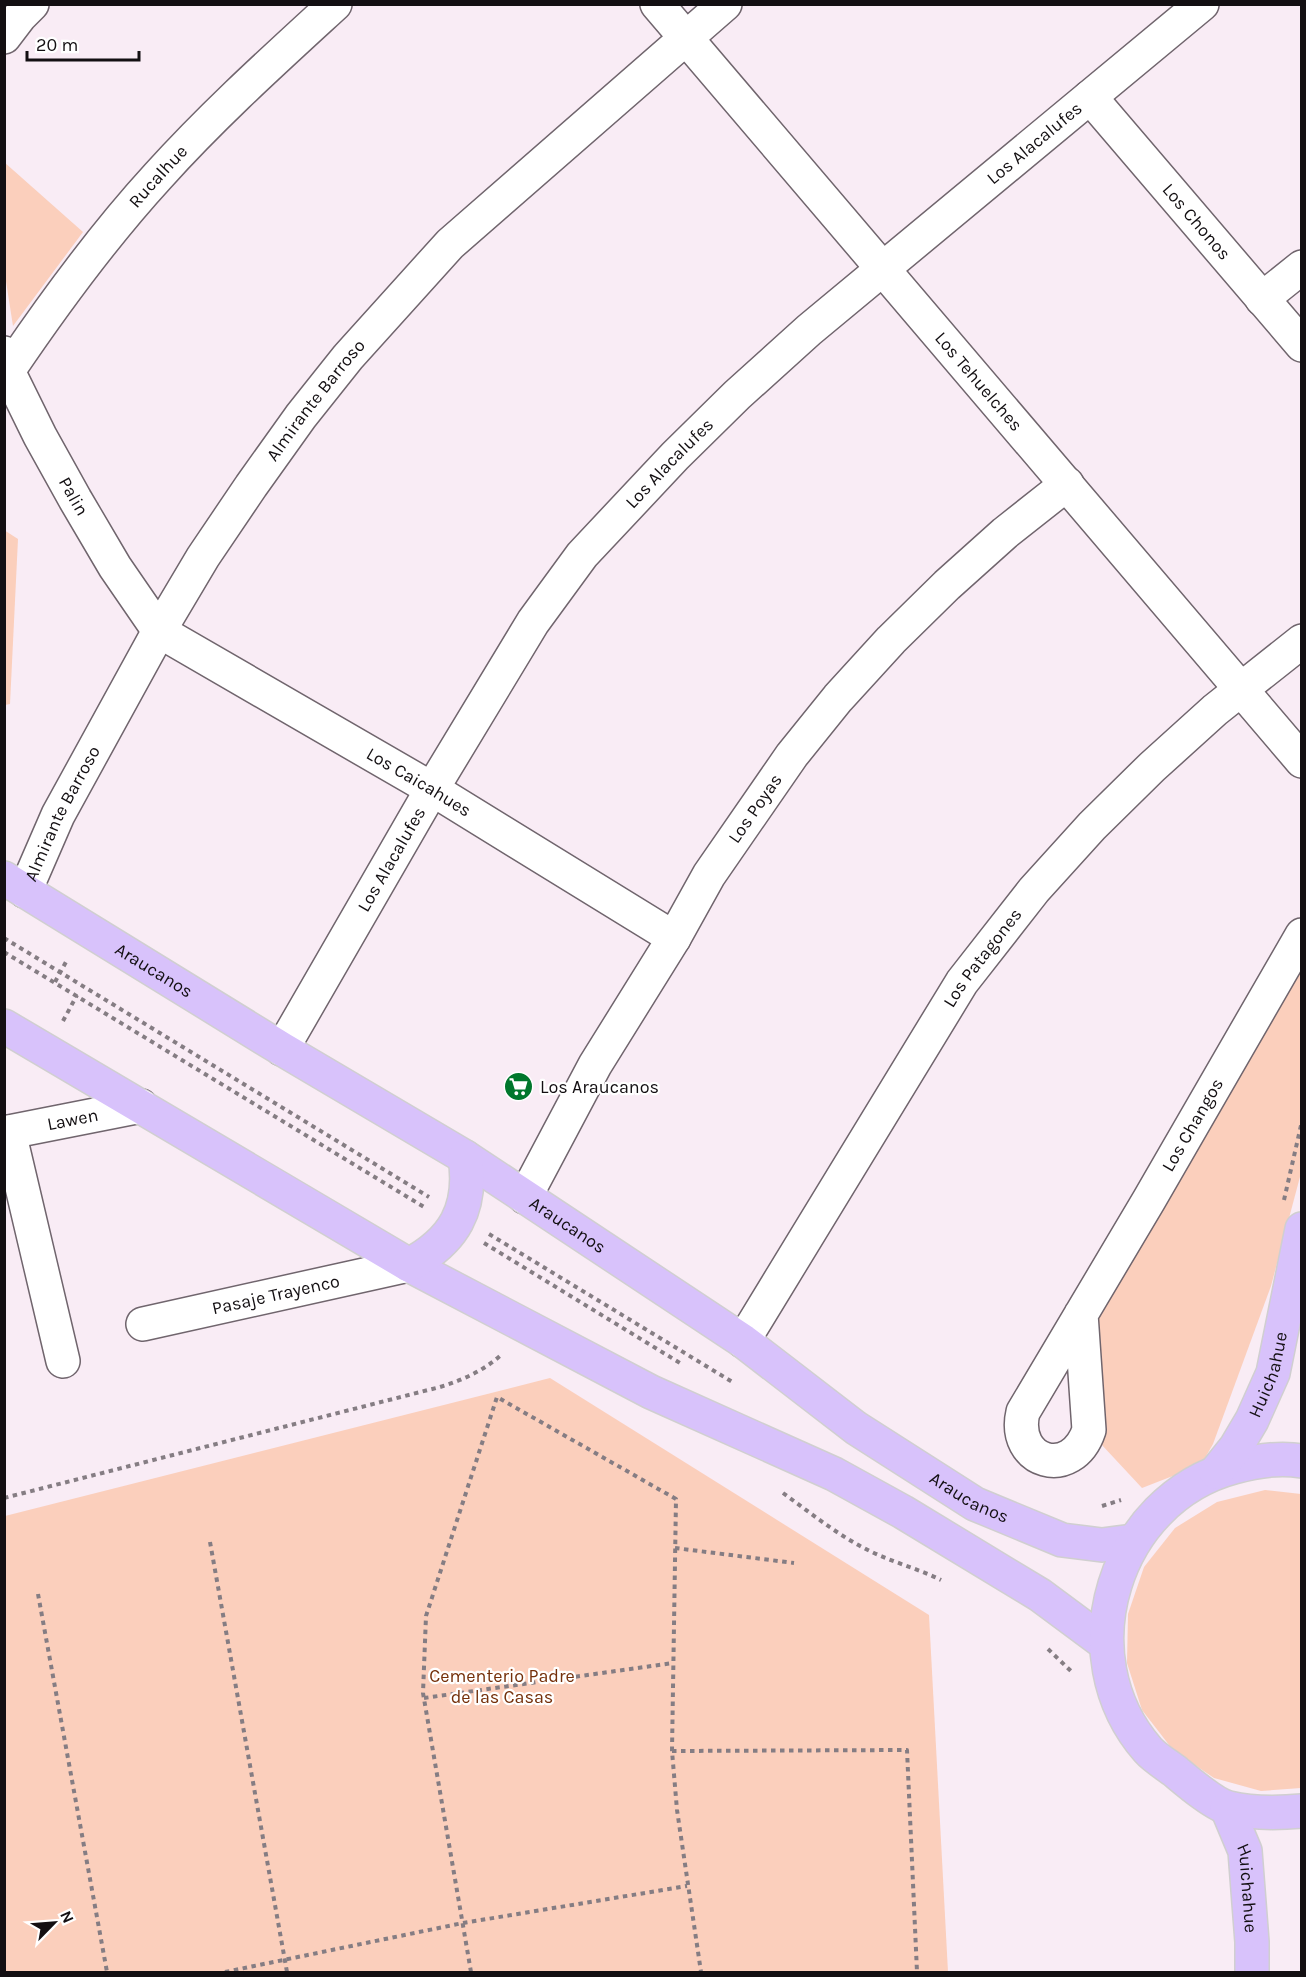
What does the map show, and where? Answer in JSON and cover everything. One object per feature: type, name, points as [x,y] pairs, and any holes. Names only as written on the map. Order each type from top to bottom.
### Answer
[{"type":"main road","name":"Araucanos","points":[[15,885],[282,1049],[465,1157],[743,1341],[856,1428],[975,1504],[1062,1540],[1102,1545],[1133,1541]]},
{"type":"main road","points":[[4,1026],[409,1265],[651,1392],[812,1464],[873,1496],[1040,1595],[1106,1644]]},
{"type":"main road","points":[[409,1265],[427,1256],[443,1242],[458,1221],[467,1192],[468,1175],[465,1157]]},
{"type":"main road","name":"Huichahue","points":[[1216,1472],[1236,1447],[1252,1420],[1273,1373],[1302,1229]]},
{"type":"main road","points":[[1302,1461],[1254,1461],[1216,1472],[1184,1489],[1156,1512],[1133,1541],[1112,1590],[1106,1644],[1112,1682],[1126,1718],[1148,1751],[1227,1808],[1280,1813],[1302,1811]]},
{"type":"main road","name":"Huichahue","points":[[1227,1808],[1245,1851],[1252,1972]]},
{"type":"street","name":"Rucalhue","points":[[6,362],[110,231],[157,177],[214,117],[335,4]]},
{"type":"street","name":"Los Tehuelches","points":[[657,4],[1302,761]]},
{"type":"street","name":"Almirante Barroso","points":[[15,885],[58,815],[159,631],[203,557],[251,486],[342,365],[450,244],[725,4]]},
{"type":"street","name":"Los Alacalufes","points":[[282,1049],[432,789],[533,622],[582,555],[675,456],[737,395],[809,330],[1202,4]]},
{"type":"street","name":"Los Chonos","points":[[1090,97],[1302,345]]},
{"type":"street","points":[[1262,299],[1302,267]]},
{"type":"street","name":"Palin","points":[[6,362],[40,436],[75,499],[115,567],[159,631]]},
{"type":"street","name":"Los Poyas","points":[[525,1197],[595,1065],[674,938],[709,874],[792,755],[838,698],[946,585],[1005,533],[1067,484]]},
{"type":"street","name":"Los Caicahues","points":[[159,631],[432,789],[674,938]]},
{"type":"street","name":"Los Patagones","points":[[743,1341],[962,982],[1034,890],[1092,826],[1152,766],[1240,689],[1302,641]]},
{"type":"street","name":"Los Changos","points":[[1081,1314],[1302,935]]},
{"type":"street","name":"Lawen","points":[[7,1133],[141,1106]]},
{"type":"street","points":[[7,1133],[63,1361]]},
{"type":"street","name":"Pasaje Trayenco","points":[[143,1324],[409,1265]]},
{"type":"path","points":[[4,938],[689,1368]]},
{"type":"path","points":[[4,951],[743,1388]]},
{"type":"path","points":[[4,1498],[440,1387],[461,1380],[498,1358],[527,1326]]},
{"type":"path","points":[[471,1972],[423,1693],[426,1616],[496,1398],[676,1499],[672,1751],[687,1886],[701,1972]]},
{"type":"path","points":[[210,1542],[287,1972]]},
{"type":"path","points":[[675,1548],[794,1563]]},
{"type":"path","points":[[38,1594],[107,1972]]},
{"type":"path","points":[[424,1699],[673,1663]]},
{"type":"path","points":[[672,1751],[908,1750],[917,1972]]},
{"type":"path","points":[[225,1972],[463,1923],[687,1886]]},
{"type":"green space","points":[[4,162],[83,232],[13,326],[5,275]]},
{"type":"green space","points":[[4,530],[18,539],[10,704],[5,705]]},
{"type":"green space","points":[[1301,948],[1301,1173],[1271,1286],[1213,1444],[1201,1465],[1142,1488],[1101,1444],[1095,1306]]},
{"type":"green space","name":"Cementerio Padre de las Casas","points":[[550,1378],[929,1615],[948,1972],[5,1972],[5,1516]]},
{"type":"green space","points":[[1265,1490],[1301,1494],[1301,1788],[1261,1791],[1214,1778],[1173,1750],[1142,1710],[1127,1663],[1128,1614],[1144,1567],[1175,1528],[1217,1502]]},
{"type":"place","name":"Los Araucanos","points":[[519,1087]]}]
